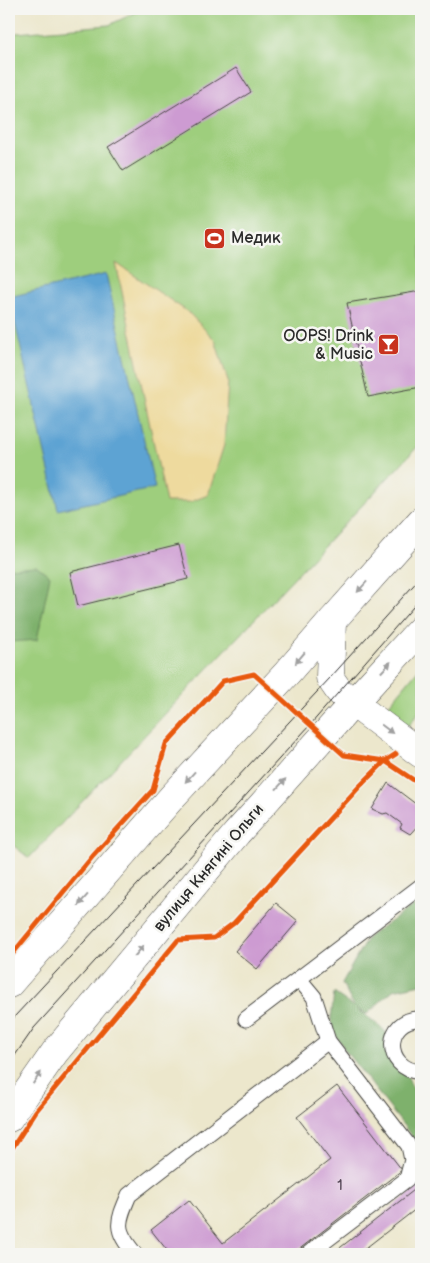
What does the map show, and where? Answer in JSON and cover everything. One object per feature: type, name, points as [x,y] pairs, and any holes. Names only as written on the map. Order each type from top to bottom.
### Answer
[{"type":"main road","points":[[9,984],[173,796],[287,674],[421,521]]},
{"type":"main road","points":[[392,554],[421,548]]},
{"type":"main road","points":[[332,621],[330,678],[339,691],[353,703],[421,754]]},
{"type":"main road","name":"вулиця Княгині Ольги","points":[[9,1118],[55,1052],[225,847],[421,629]]},
{"type":"lane","points":[[246,1019],[421,886]]},
{"type":"lane","points":[[299,979],[314,997],[328,1041],[409,1146],[412,1160],[407,1179],[308,1254]]},
{"type":"lane","points":[[421,1019],[409,1020],[401,1025],[392,1040],[392,1049],[400,1064],[406,1069],[421,1072]]},
{"type":"lane","points":[[135,1254],[122,1240],[118,1220],[129,1194],[328,1041]]},
{"type":"green space","name":"Медик","points":[[143,9],[421,9],[421,443],[29,858],[9,842],[9,31],[17,33],[109,25]]},
{"type":"green space","points":[[37,566],[50,576],[37,640],[9,642],[9,568]]},
{"type":"green space","points":[[421,666],[421,709],[408,727],[384,711]]},
{"type":"green space","points":[[421,900],[421,984],[393,990],[367,1014],[356,1008],[388,1034],[399,1054],[407,1077],[421,1098],[421,1148],[347,1053],[333,1031],[331,1019],[334,993],[354,1007],[342,983],[368,937]]},
{"type":"sand","points":[[116,263],[188,312],[215,340],[228,381],[224,445],[208,495],[190,502],[166,502]]},
{"type":"water","points":[[106,274],[155,488],[58,510],[9,297]]},
{"type":"building","points":[[236,68],[251,92],[123,171],[108,147]]},
{"type":"building","name":"OOPS! Drink & Music","points":[[421,291],[421,387],[368,397],[347,303]]},
{"type":"building","points":[[179,545],[188,579],[78,606],[70,572]]},
{"type":"building","points":[[388,783],[421,808],[421,822],[410,834],[400,828],[402,824],[387,813],[383,814],[372,809]]},
{"type":"building","points":[[276,903],[298,921],[257,969],[235,951]]},
{"type":"building","points":[[337,1086],[402,1170],[293,1254],[170,1254],[151,1230],[189,1200],[223,1243],[330,1160],[297,1117]]},
{"type":"building","points":[[418,1187],[421,1191],[421,1205],[358,1254],[332,1254]]},
{"type":"tram line","points":[[9,1025],[15,1016],[330,678],[421,577]]},
{"type":"tram line","points":[[9,1064],[34,1028],[310,725],[421,598]]},
{"type":"cycle path","points":[[9,958],[93,856],[153,790],[166,744],[223,681],[254,674],[344,755],[385,761],[421,785]]},
{"type":"cycle path","points":[[9,1153],[36,1111],[178,940],[214,938],[234,923],[359,787],[385,761],[396,754]]},
{"type":"place","name":"Медик","points":[[215,238]]},
{"type":"place","name":"OOPS! Drink & Music","points":[[389,345]]}]
